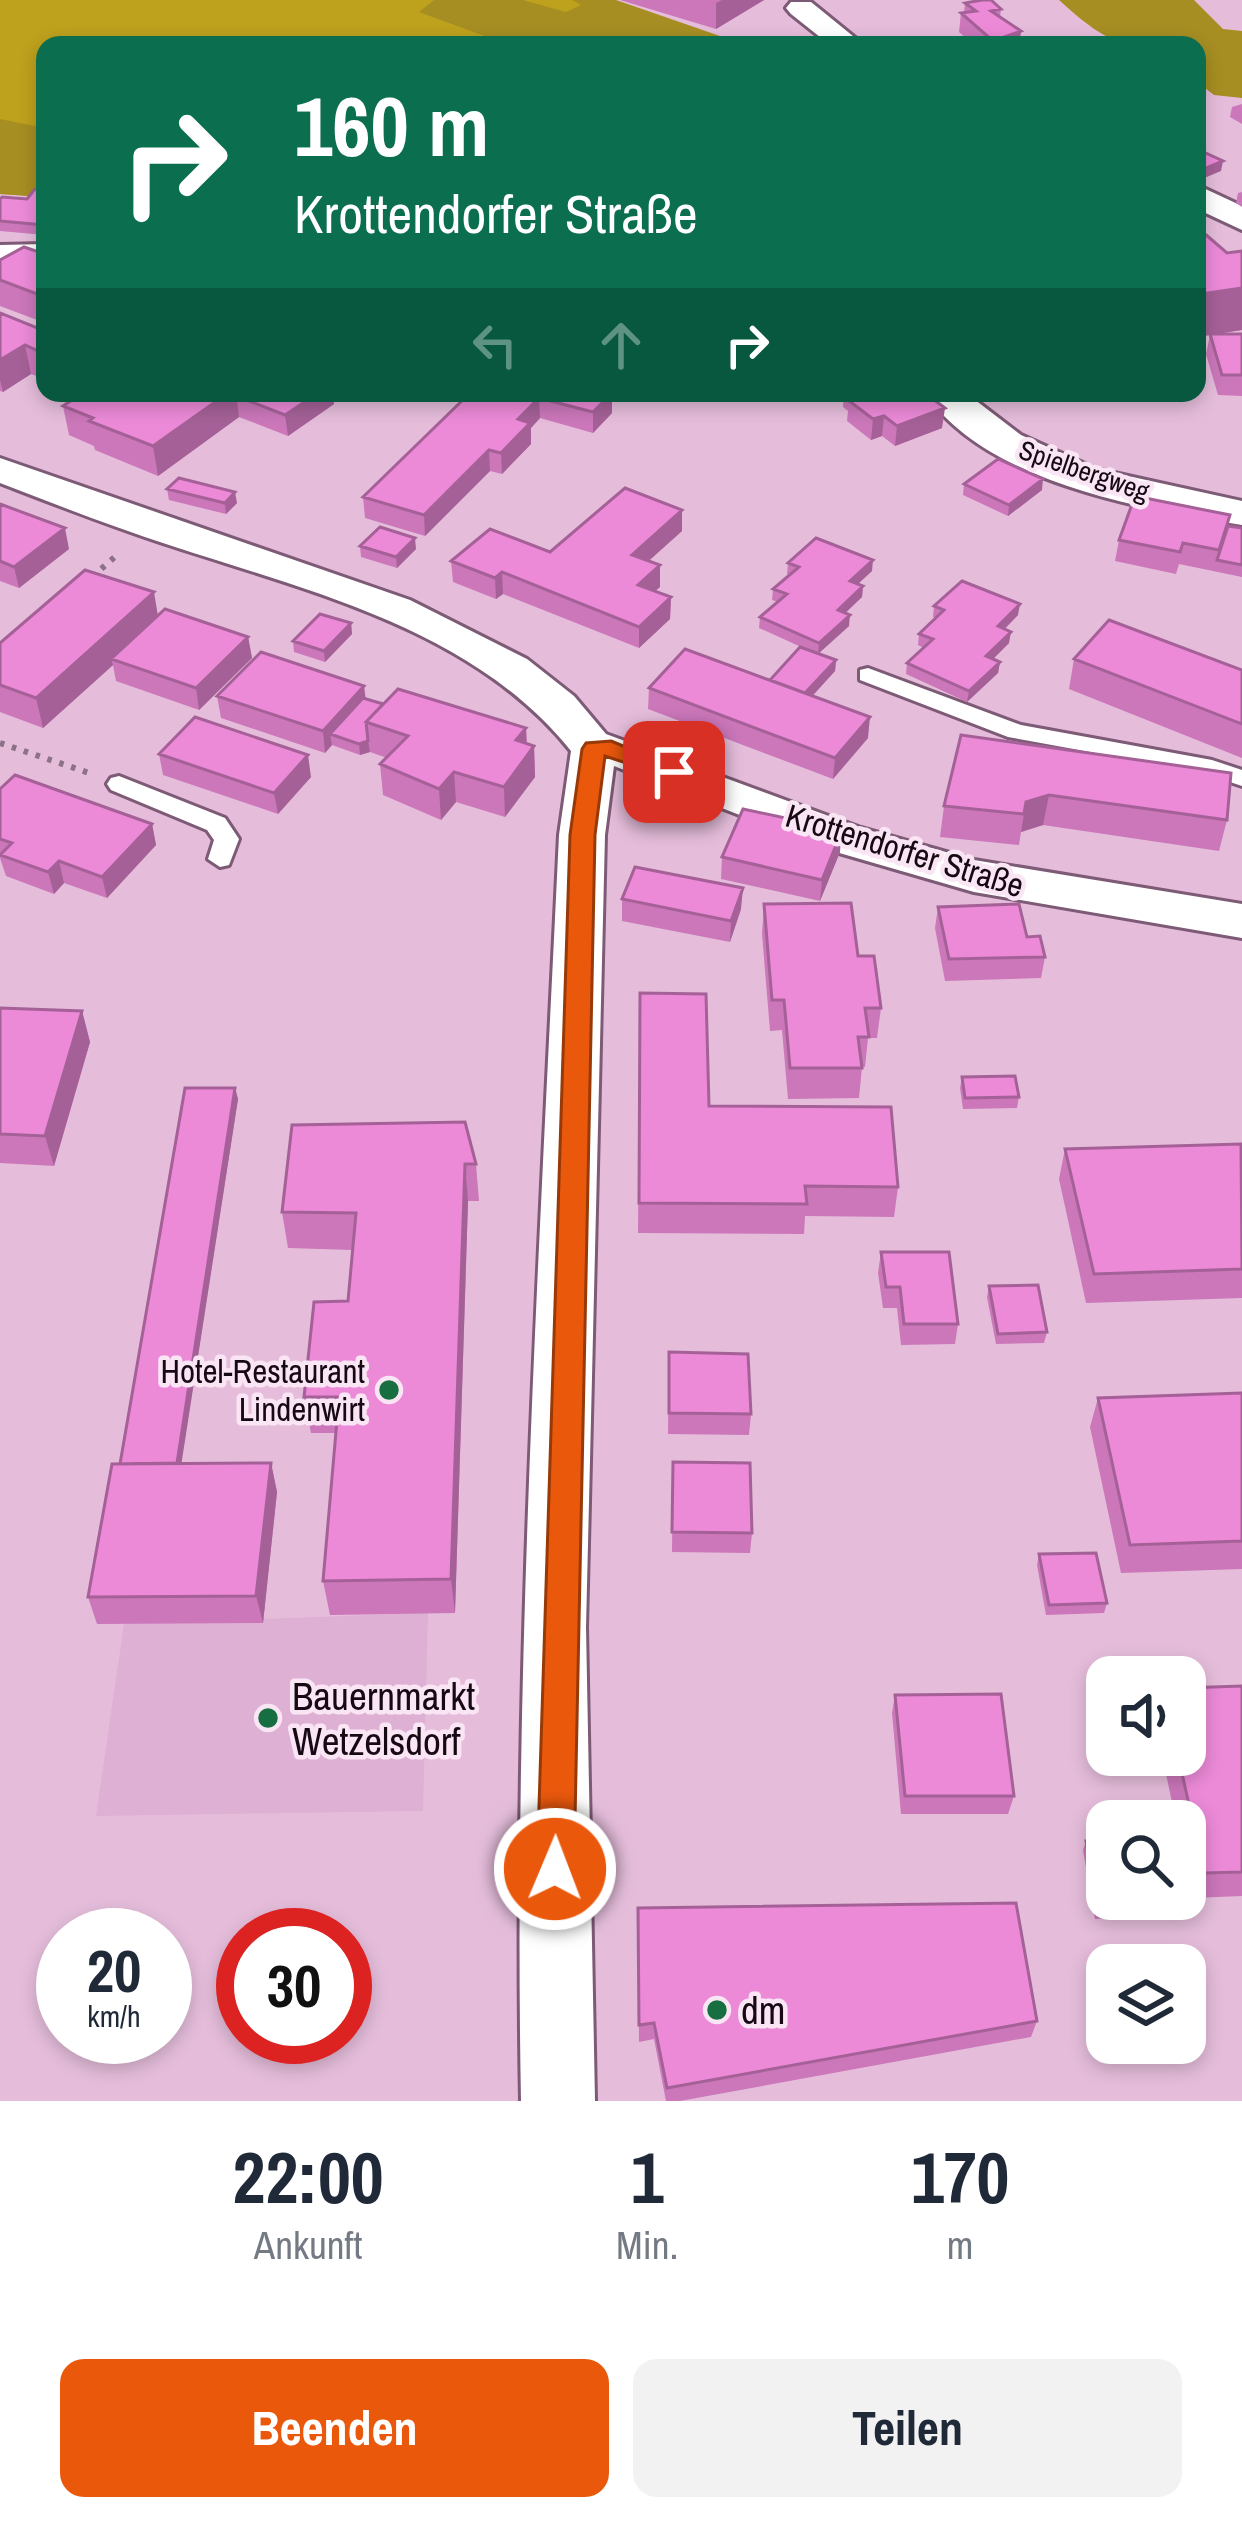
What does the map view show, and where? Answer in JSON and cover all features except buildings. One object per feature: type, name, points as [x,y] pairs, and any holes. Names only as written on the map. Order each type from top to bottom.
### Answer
[{"type":"street","points":[[800,36],[801,4]]},
{"type":"street","points":[[801,4],[838,36]]},
{"type":"street","points":[[1206,201],[1242,220]]},
{"type":"street","points":[[0,255],[36,254]]},
{"type":"street","name":"Spielbergweg","points":[[954,402],[995,438],[1052,464],[1120,489],[1242,512]]},
{"type":"street","points":[[0,470],[149,526],[382,602],[510,670],[551,699],[594,749],[582,835],[558,1594],[552,1964],[558,2101]]},
{"type":"street","name":"Krottendorfer Straße","points":[[594,749],[611,748],[845,839],[974,876],[1242,921]]},
{"type":"lane","points":[[868,675],[1016,732],[1204,765],[1242,778]]},
{"type":"lane","points":[[119,784],[217,824],[227,839],[220,859]]},
{"type":"path","points":[[82,586],[126,547],[110,541]]},
{"type":"path","points":[[0,743],[119,784]]},
{"type":"shaded area","points":[[0,0],[582,0],[672,36],[36,36],[36,196],[0,194]]},
{"type":"shaded area","points":[[434,0],[523,0],[566,12],[581,5],[572,0],[616,0],[720,36],[484,36],[419,12]]},
{"type":"shaded area","points":[[1059,0],[1194,0],[1223,29],[1242,31],[1242,98],[1214,95],[1206,89],[1206,36],[1106,36]]},
{"type":"shaded area","points":[[0,119],[36,126],[36,196],[0,194]]},
{"type":"shaded area","name":"Bauernmarkt Wetzelsdorf","points":[[428,1613],[423,1811],[96,1816],[124,1624]]},
{"type":"place","name":"Hotel-Restaurant Lindenwirt","points":[[389,1390]]},
{"type":"place","name":"Bauernmarkt Wetzelsdorf","points":[[268,1718]]},
{"type":"place","name":"dm","points":[[717,2010]]},
{"type":"route","points":[[555,1869],[582,835],[594,749],[611,748],[674,772]]}]
